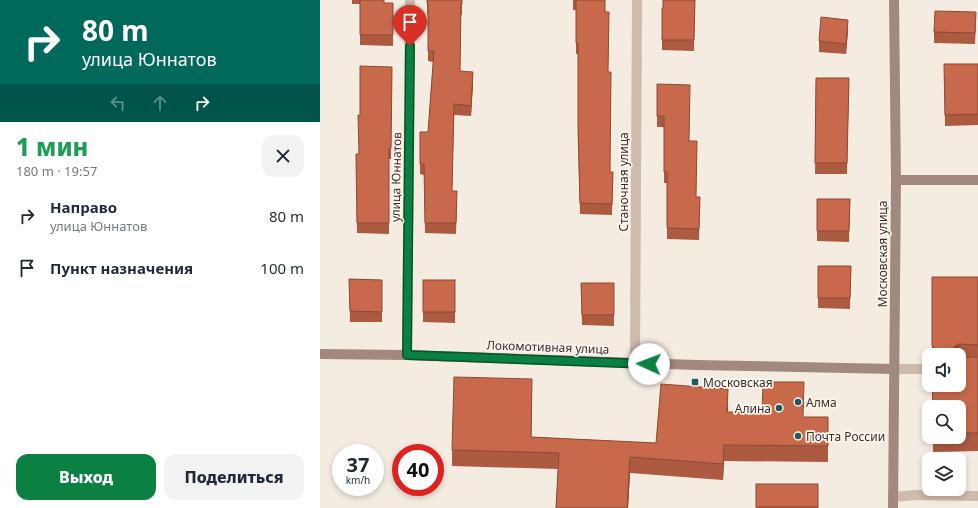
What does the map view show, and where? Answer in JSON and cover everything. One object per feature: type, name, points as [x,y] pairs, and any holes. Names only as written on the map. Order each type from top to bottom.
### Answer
[{"type":"street","name":"улица Юннатов","points":[[407,355],[410,0]]},
{"type":"street","name":"Станочная улица","points":[[635,363],[637,0]]},
{"type":"street","name":"Московская улица","points":[[893,508],[896,180],[894,0]]},
{"type":"street","points":[[896,180],[978,180]]},
{"type":"street","name":"Локомотивная улица","points":[[320,354],[407,355],[635,363],[894,369]]},
{"type":"street","points":[[894,369],[922,369]]},
{"type":"street","points":[[893,497],[916,495],[978,496]]},
{"type":"building","points":[[360,0],[384,0],[384,3],[393,3],[393,35],[360,35]]},
{"type":"building","points":[[427,0],[462,0],[460,71],[473,72],[471,106],[454,104],[452,191],[457,191],[456,223],[425,223],[424,164],[420,164],[420,132],[428,132],[434,51],[428,51]]},
{"type":"building","points":[[576,0],[605,0],[605,12],[609,12],[608,72],[611,72],[610,172],[613,172],[612,204],[580,203]]},
{"type":"building","points":[[663,0],[695,0],[694,40],[662,40]]},
{"type":"building","points":[[935,11],[976,12],[975,33],[934,32]]},
{"type":"building","points":[[821,17],[848,20],[846,44],[819,41]]},
{"type":"building","points":[[944,64],[978,64],[978,114],[945,115]]},
{"type":"building","points":[[360,66],[392,67],[391,148],[389,148],[389,223],[357,223],[356,154],[359,154],[358,115],[360,115]]},
{"type":"building","points":[[816,78],[849,78],[847,163],[815,163]]},
{"type":"building","points":[[657,84],[690,85],[689,141],[697,141],[696,197],[700,197],[699,229],[667,228],[667,172],[664,172],[664,116],[657,116]]},
{"type":"building","points":[[817,199],[850,199],[849,231],[817,231]]},
{"type":"building","points":[[818,266],[851,266],[850,298],[818,298]]},
{"type":"building","points":[[932,277],[978,277],[978,345],[959,344],[954,348],[934,348],[932,345]]},
{"type":"building","points":[[349,279],[382,280],[382,312],[350,311]]},
{"type":"building","points":[[423,280],[455,280],[455,312],[423,312]]},
{"type":"building","points":[[581,283],[614,283],[614,315],[582,315]]},
{"type":"building","points":[[966,357],[978,357],[978,433],[966,433],[966,400],[933,400],[932,392],[966,392]]},
{"type":"building","points":[[454,377],[532,379],[531,437],[656,443],[661,384],[728,389],[727,412],[762,412],[763,382],[804,382],[803,417],[828,417],[828,446],[724,445],[723,464],[630,457],[627,508],[556,508],[559,453],[452,450]]},
{"type":"building","points":[[756,484],[818,484],[818,507],[756,507]]},
{"type":"place","name":"Московская","points":[[695,382]]},
{"type":"place","name":"Алма","points":[[798,402]]},
{"type":"place","name":"Алина","points":[[779,408]]},
{"type":"place","name":"Почта России","points":[[798,436]]},
{"type":"route","points":[[410,46],[407,355],[649,364]]}]
